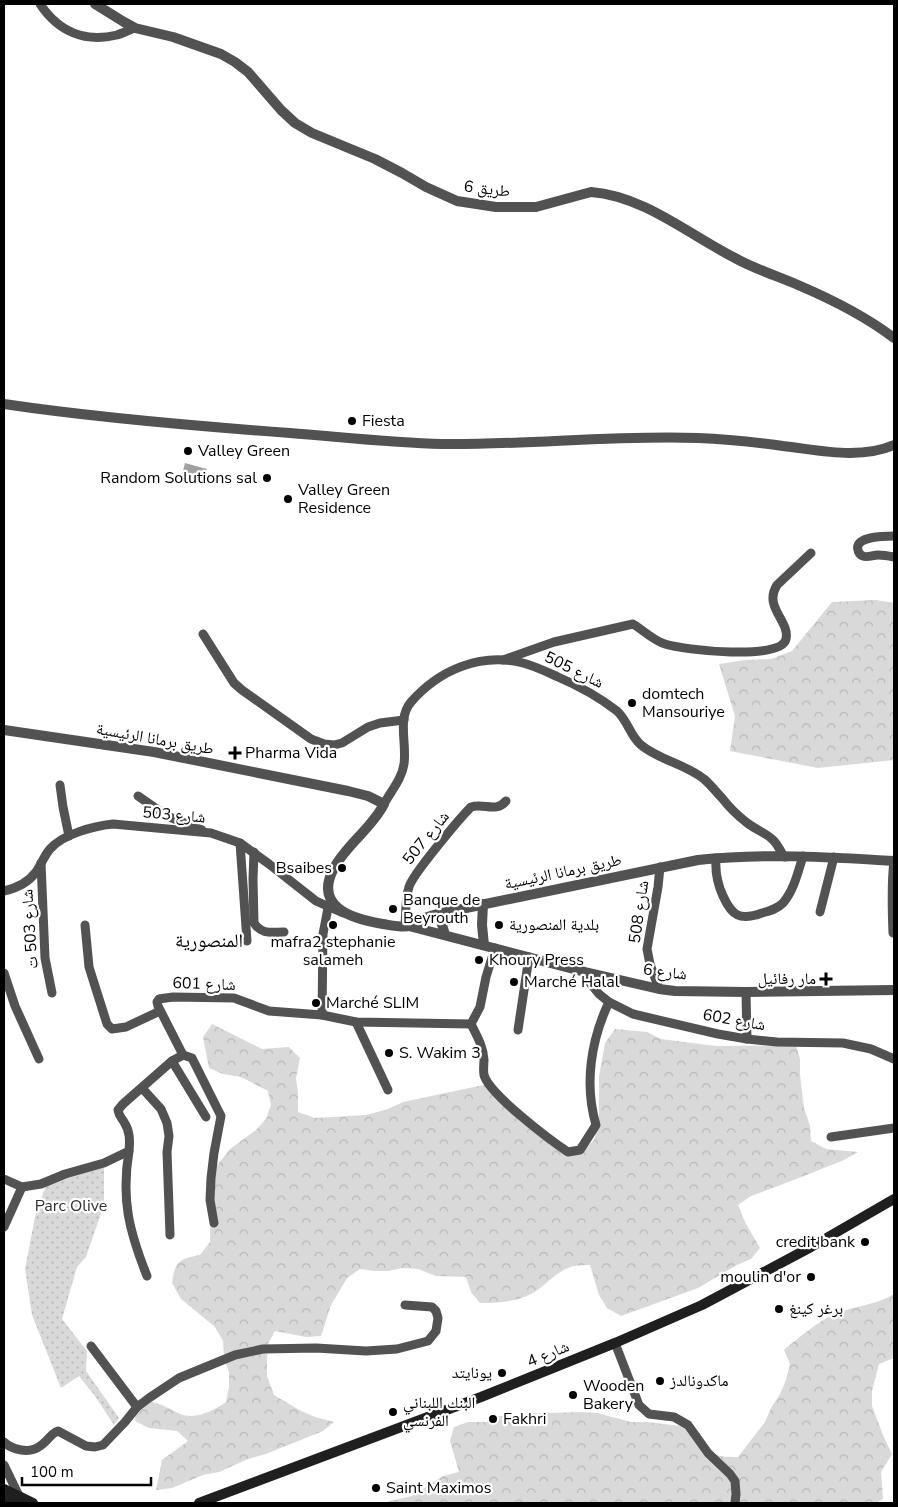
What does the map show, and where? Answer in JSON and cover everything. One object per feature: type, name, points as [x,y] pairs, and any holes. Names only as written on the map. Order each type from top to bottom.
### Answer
[{"type":"main road","name":"شارع 4","points":[[199,1503],[481,1397],[616,1343],[702,1305],[811,1247],[894,1199]]},
{"type":"main road","points":[[4,1489],[20,1502]]},
{"type":"main road","points":[[4,1497],[20,1502],[33,1503]]},
{"type":"street","points":[[40,4],[53,21],[69,32],[104,37],[117,35],[135,28]]},
{"type":"street","name":"طريق 6","points":[[95,4],[135,28],[173,37],[221,54],[248,72],[295,123],[312,133],[402,173],[457,202],[496,208],[536,207],[591,192],[627,200],[647,208],[736,259],[832,300],[894,338]]},
{"type":"street","points":[[4,404],[230,429],[441,444],[501,444],[674,437],[736,440],[843,453],[873,450],[894,445]]},
{"type":"street","points":[[894,536],[865,539],[860,541],[858,546],[858,551],[866,557],[878,555],[894,557]]},
{"type":"street","points":[[503,660],[554,642],[633,624],[663,644],[676,647],[748,653],[775,649],[782,645],[786,639],[786,631],[772,600],[774,589],[811,553]]},
{"type":"street","points":[[204,634],[234,683],[310,739],[334,745],[342,743],[368,727],[380,723],[404,720]]},
{"type":"street","name":"شارع 505","points":[[384,804],[396,785],[404,765],[404,714],[410,703],[424,688],[448,672],[474,662],[503,660],[541,669],[575,684],[602,701],[624,718],[639,744],[704,779],[742,819],[775,842],[781,854],[785,857]]},
{"type":"street","name":"طريق برمانا الرئيسية","points":[[4,730],[154,752],[348,791],[368,796],[384,804]]},
{"type":"street","points":[[60,784],[69,836]]},
{"type":"street","points":[[138,796],[167,816],[211,833]]},
{"type":"street","name":"شارع 507","points":[[407,926],[408,888],[411,881],[428,859],[471,808],[482,806],[496,808],[504,805],[506,802]]},
{"type":"street","points":[[343,913],[330,896],[328,890],[329,881],[334,868],[343,855],[376,817],[384,804]]},
{"type":"street","name":"شارع 503","points":[[4,891],[22,886],[36,872],[49,850],[57,842],[100,826],[113,824],[211,833],[240,843],[316,901],[328,908],[343,913]]},
{"type":"street","points":[[240,843],[247,941]]},
{"type":"street","points":[[254,852],[254,923],[262,932],[284,932]]},
{"type":"street","points":[[716,858],[717,882],[728,909],[744,917],[758,915],[781,905],[790,892],[803,856]]},
{"type":"street","name":"طريق برمانا الرئيسية","points":[[343,913],[374,923],[407,926],[442,913],[660,867],[716,858],[803,856],[894,861]]},
{"type":"street","points":[[820,912],[834,857]]},
{"type":"street","points":[[893,933],[891,904],[894,861]]},
{"type":"street","name":"شارع 503 ت","points":[[41,862],[45,958],[52,992]]},
{"type":"street","name":"شارع 508","points":[[659,989],[647,949],[660,867]]},
{"type":"street","points":[[483,904],[482,925],[484,945]]},
{"type":"street","points":[[322,1015],[323,934],[328,908]]},
{"type":"street","points":[[442,913],[441,921],[445,935]]},
{"type":"street","points":[[85,925],[89,967],[107,1024],[112,1029],[126,1027],[160,1012]]},
{"type":"street","name":"شارع 6","points":[[407,926],[659,989],[746,992],[894,990]]},
{"type":"street","points":[[495,948],[486,977],[480,1007],[471,1024],[481,1044],[484,1075],[493,1090],[519,1114],[568,1152],[580,1150],[596,1125],[590,1096],[592,1050],[601,1018],[609,1002]]},
{"type":"street","points":[[518,1030],[529,957]]},
{"type":"street","name":"شارع 602","points":[[585,972],[590,983],[599,994],[609,1002],[633,1014],[747,1039],[777,1042],[843,1043],[871,1049],[894,1059]]},
{"type":"street","points":[[4,973],[15,1006],[39,1059]]},
{"type":"street","points":[[746,992],[747,1039]]},
{"type":"street","name":"شارع 601","points":[[214,1222],[210,1200],[211,1178],[221,1116],[192,1058],[183,1055],[160,1012],[157,1002],[159,999],[166,997],[224,998],[240,1000],[269,1011],[322,1015],[356,1022],[471,1024]]},
{"type":"street","points":[[356,1022],[388,1090]]},
{"type":"street","points":[[147,1276],[136,1249],[126,1206],[125,1174],[130,1137],[128,1130],[118,1115],[118,1110],[122,1104],[172,1061],[183,1055]]},
{"type":"street","points":[[172,1061],[206,1117]]},
{"type":"street","points":[[142,1088],[161,1109],[167,1123],[169,1136],[166,1152],[170,1235]]},
{"type":"street","points":[[831,1137],[894,1128]]},
{"type":"street","points":[[4,1180],[22,1187],[41,1184],[65,1174],[104,1163],[129,1151]]},
{"type":"street","points":[[4,1227],[22,1187]]},
{"type":"street","points":[[4,1442],[20,1450],[32,1450],[40,1447],[54,1432],[58,1431],[86,1446],[95,1447],[103,1445],[126,1422],[137,1407],[179,1378],[235,1355],[263,1349],[397,1350],[428,1340],[436,1331],[438,1318],[436,1311],[432,1307],[405,1305]]},
{"type":"street","points":[[616,1343],[639,1405],[649,1414],[674,1418],[688,1425],[708,1453],[735,1481],[735,1503]]},
{"type":"street","points":[[91,1346],[137,1407]]},
{"type":"street","points":[[4,1464],[20,1502]]},
{"type":"green space","points":[[876,600],[894,603],[894,760],[818,768],[730,751],[735,716],[719,664],[771,659],[792,651],[832,602]]},
{"type":"green space","points":[[212,1024],[262,1049],[289,1047],[300,1058],[296,1078],[298,1112],[315,1118],[366,1115],[388,1109],[403,1102],[488,1084],[556,1146],[584,1150],[594,1140],[599,1124],[599,1076],[605,1043],[615,1029],[647,1032],[661,1039],[716,1046],[796,1045],[800,1059],[804,1108],[810,1126],[811,1141],[826,1149],[858,1152],[844,1160],[751,1196],[738,1205],[745,1222],[760,1248],[751,1259],[698,1288],[621,1316],[607,1308],[599,1295],[590,1265],[568,1268],[525,1297],[506,1302],[487,1303],[480,1303],[471,1292],[466,1277],[436,1276],[418,1269],[403,1268],[374,1271],[360,1269],[347,1278],[331,1305],[321,1336],[306,1337],[275,1331],[268,1344],[267,1376],[274,1395],[301,1411],[334,1422],[323,1431],[219,1472],[203,1475],[172,1488],[156,1490],[162,1460],[188,1441],[177,1431],[149,1428],[135,1421],[136,1406],[151,1402],[184,1415],[203,1414],[226,1402],[229,1387],[229,1372],[224,1358],[223,1341],[215,1327],[181,1299],[172,1283],[176,1266],[182,1260],[200,1255],[210,1242],[211,1173],[230,1149],[256,1130],[266,1119],[271,1105],[268,1091],[241,1077],[223,1074],[209,1068],[203,1037]]},
{"type":"green space","name":"Parc Olive","points":[[94,1165],[104,1168],[104,1205],[86,1257],[77,1267],[62,1319],[87,1351],[86,1371],[119,1418],[114,1425],[79,1376],[61,1388],[32,1315],[25,1269],[35,1217],[47,1182]]},
{"type":"green space","points":[[894,1294],[894,1358],[879,1364],[872,1391],[872,1406],[892,1454],[881,1472],[883,1499],[876,1503],[382,1503],[412,1496],[443,1476],[459,1472],[450,1441],[454,1427],[468,1422],[486,1422],[500,1416],[581,1412],[597,1413],[631,1422],[681,1426],[696,1431],[707,1450],[711,1453],[738,1457],[765,1422],[780,1394],[790,1364],[784,1350],[829,1317],[842,1311],[880,1301]]},
{"type":"shaded area","points":[[185,463],[207,469],[203,481],[182,475]]},
{"type":"place","name":"Fiesta","points":[[352,421]]},
{"type":"place","name":"Valley Green","points":[[188,451]]},
{"type":"place","name":"Random Solutions sal","points":[[267,478]]},
{"type":"place","name":"Valley Green Residence","points":[[288,499]]},
{"type":"place","name":"domtech Mansouriye","points":[[632,703]]},
{"type":"place","name":"Pharma Vida","points":[[235,753]]},
{"type":"place","name":"Bsaibes","points":[[342,868]]},
{"type":"place","name":"Banque de Beyrouth","points":[[393,909]]},
{"type":"place","name":"mafra2 stephanie salameh","points":[[333,925]]},
{"type":"place","name":"بلدية المنصورية","points":[[499,925]]},
{"type":"place","name":"Khoury Press","points":[[479,960]]},
{"type":"place","name":"مار رفائيل","points":[[826,979]]},
{"type":"place","name":"Marché Halal","points":[[514,982]]},
{"type":"place","name":"Marché SLIM","points":[[316,1003]]},
{"type":"place","name":"S. Wakim 3","points":[[389,1053]]},
{"type":"place","name":"credit bank","points":[[865,1242]]},
{"type":"place","name":"moulin d'or","points":[[811,1277]]},
{"type":"place","name":"برغر كينغ","points":[[779,1309]]},
{"type":"place","name":"يونايتد","points":[[502,1373]]},
{"type":"place","name":"ماكدونالدز","points":[[660,1381]]},
{"type":"place","name":"Wooden Bakery","points":[[573,1395]]},
{"type":"place","name":"البنك اللبناني الفرنسي","points":[[393,1412]]},
{"type":"place","name":"Fakhri","points":[[493,1419]]},
{"type":"place","name":"Saint Maximos","points":[[376,1488]]},
{"type":"district","name":"المنصورية","points":[[209,941]]}]
